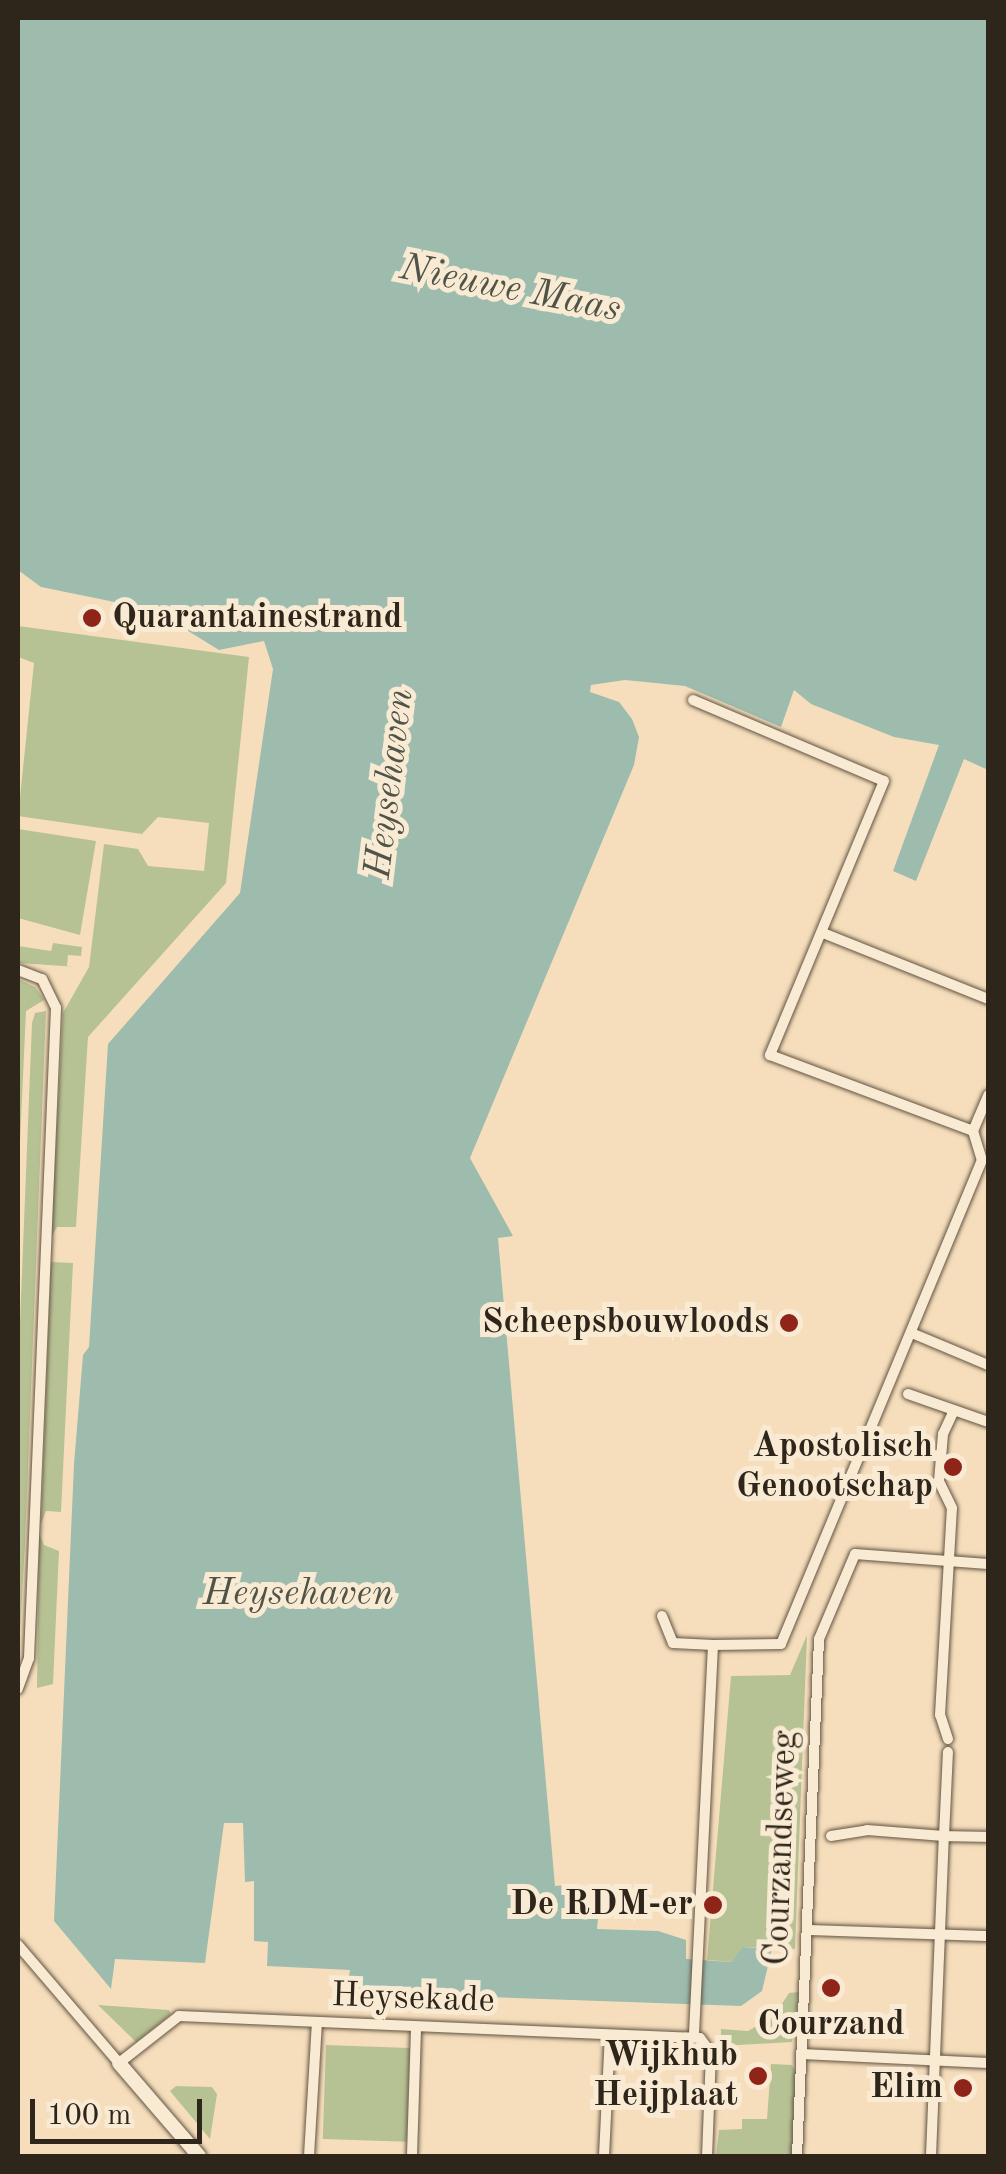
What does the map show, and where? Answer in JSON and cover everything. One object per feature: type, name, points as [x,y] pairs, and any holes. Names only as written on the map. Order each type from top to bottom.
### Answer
[{"type":"street","points":[[693,700],[884,781],[770,1055],[973,1131]]},
{"type":"street","points":[[823,932],[988,999]]},
{"type":"street","points":[[18,970],[42,979],[56,1008],[28,1658],[18,1689]]},
{"type":"street","points":[[662,1616],[673,1643],[782,1644],[914,1334],[982,1160],[973,1131],[988,1095]]},
{"type":"street","points":[[914,1334],[988,1364]]},
{"type":"street","points":[[908,1394],[953,1414],[988,1422]]},
{"type":"street","points":[[948,1739],[940,1716],[952,1508],[939,1481],[943,1434],[953,1414]]},
{"type":"street","name":"Courzandseweg","points":[[797,2156],[820,1640],[855,1554],[947,1560]]},
{"type":"street","points":[[947,1560],[988,1564]]},
{"type":"street","points":[[708,2156],[712,2053],[706,2041],[694,2037],[694,2015],[713,1645]]},
{"type":"street","points":[[931,2156],[948,1752]]},
{"type":"street","points":[[832,1836],[866,1830],[988,1838]]},
{"type":"street","points":[[807,1930],[988,1936]]},
{"type":"street","points":[[18,1945],[199,2156]]},
{"type":"street","name":"Heysekade","points":[[119,2063],[180,2016],[694,2037]]},
{"type":"street","points":[[310,2156],[316,2022]]},
{"type":"street","points":[[412,2156],[416,2027]]},
{"type":"street","points":[[604,2156],[610,2035]]},
{"type":"street","points":[[802,2054],[988,2062]]},
{"type":"green space","points":[[18,626],[249,657],[226,883],[88,1037],[76,1227],[57,1227],[51,1237],[63,1013],[89,967],[104,844],[138,849],[148,866],[204,871],[209,823],[158,817],[142,834],[18,816],[34,663],[18,657]]},
{"type":"green space","points":[[18,829],[96,841],[80,935],[18,918]]},
{"type":"green space","points":[[53,943],[82,947],[81,956],[68,955],[67,966],[78,967],[18,963],[18,946],[51,951]]},
{"type":"green space","points":[[18,979],[35,987],[44,1000],[26,1011],[18,1187]]},
{"type":"green space","points":[[46,1011],[18,1670],[18,1372],[32,1023],[35,1013]]},
{"type":"green space","points":[[51,1262],[73,1263],[61,1512],[46,1511],[41,1524]]},
{"type":"green space","points":[[39,1533],[44,1545],[59,1551],[53,1684],[37,1688]]},
{"type":"green space","points":[[807,1635],[795,1949],[742,1947],[733,1962],[707,1960],[731,1676],[790,1675]]},
{"type":"green space","points":[[799,1992],[792,2042],[721,2046],[721,2029],[748,2031],[774,2016],[789,1993]]},
{"type":"green space","points":[[98,2005],[169,2010],[171,2014],[136,2042]]},
{"type":"green space","points":[[326,2045],[410,2048],[407,2142],[323,2139]]},
{"type":"green space","points":[[771,2064],[792,2065],[796,2073],[792,2156],[716,2156],[719,2130],[742,2129],[742,2119],[767,2119]]},
{"type":"green space","points":[[176,2086],[212,2087],[217,2094],[210,2139],[170,2091]]},
{"type":"water","points":[[18,18],[988,18],[988,770],[964,759],[916,881],[893,871],[939,745],[894,737],[811,704],[794,690],[781,727],[685,686],[625,680],[591,685],[590,692],[619,702],[632,719],[639,737],[634,765],[470,1158],[513,1236],[498,1238],[555,1886],[576,1884],[578,1903],[571,1910],[598,1919],[597,1929],[658,1931],[686,1940],[686,1959],[732,1962],[742,1947],[772,1949],[762,1991],[741,2006],[346,1992],[350,1970],[267,1966],[268,1942],[254,1941],[254,1881],[245,1882],[243,1823],[224,1823],[205,1963],[115,1959],[111,1989],[54,1921],[74,1464],[83,1355],[89,1347],[108,1044],[240,893],[273,669],[264,641],[219,650],[154,610],[41,587],[18,570]]},
{"type":"place","name":"Quarantainestrand","points":[[92,618]]},
{"type":"place","name":"Scheepsbouwloods","points":[[789,1323]]},
{"type":"place","name":"Apostolisch Genootschap","points":[[953,1467]]},
{"type":"place","name":"De RDM-er","points":[[713,1905]]},
{"type":"place","name":"Courzand","points":[[831,1988]]},
{"type":"place","name":"Wijkhub Heijplaat","points":[[758,2076]]},
{"type":"place","name":"Elim","points":[[963,2088]]},
{"type":"water label","name":"Nieuwe Maas","points":[[510,290]]},
{"type":"water label","name":"Heysehaven","points":[[391,784]]},
{"type":"water label","name":"Heysehaven","points":[[298,1595]]}]
